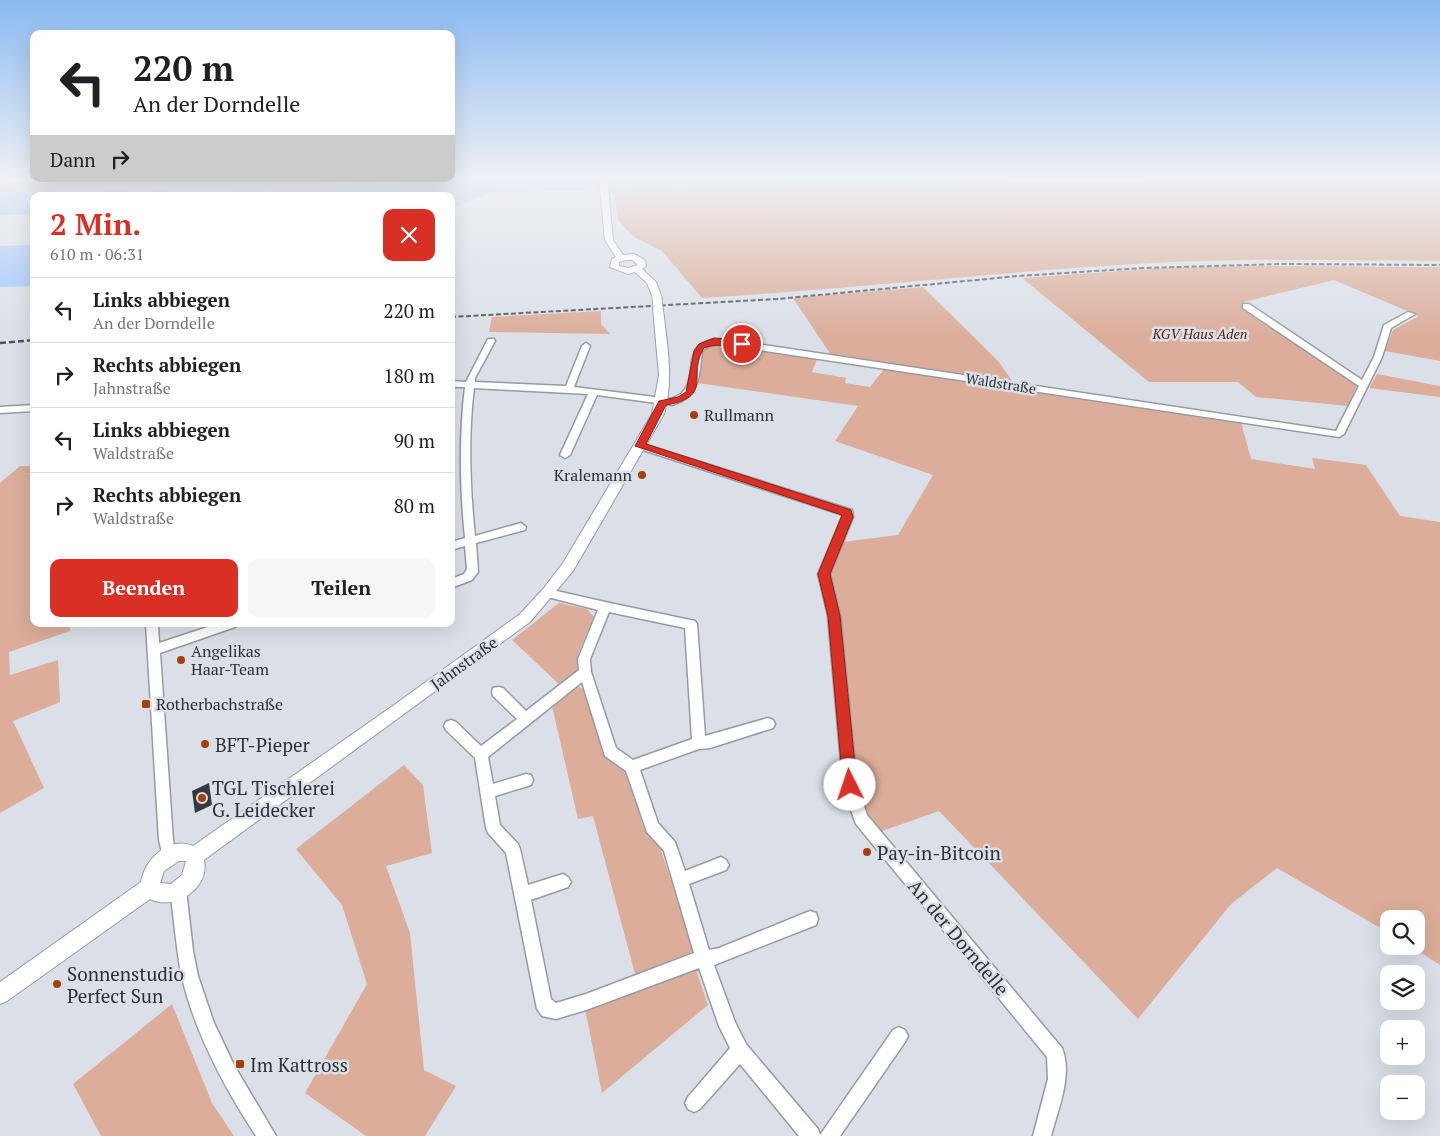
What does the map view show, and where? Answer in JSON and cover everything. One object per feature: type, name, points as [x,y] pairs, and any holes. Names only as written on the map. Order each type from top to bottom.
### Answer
[{"type":"main road","name":"Jahnstraße","points":[[194,856],[485,649],[525,618],[568,567],[640,446],[663,403],[666,373],[657,304],[652,282],[637,269],[624,270],[614,267],[614,261],[621,258],[609,240],[608,231]]},
{"type":"main road","points":[[179,852],[187,852],[194,856],[196,862],[193,876],[178,890],[160,895],[150,887],[150,877],[154,869],[169,856],[179,852]]},
{"type":"main road","points":[[0,994],[150,887]]},
{"type":"street","points":[[1246,306],[1364,385],[1378,356],[1388,327],[1411,314]]},
{"type":"street","points":[[455,582],[472,574],[466,431],[471,378],[491,341]]},
{"type":"street","name":"Waldstraße","points":[[663,403],[684,398],[690,393],[698,351],[702,346],[714,341],[1339,434],[1364,385]]},
{"type":"street","points":[[569,389],[586,346]]},
{"type":"street","points":[[455,384],[569,389],[663,403]]},
{"type":"street","points":[[565,456],[593,393]]},
{"type":"street","points":[[0,410],[30,408]]},
{"type":"street","name":"An der Dorndelle","points":[[640,446],[848,513],[824,574],[834,616],[850,785],[861,819],[1056,1054],[1057,1078],[1042,1136]]},
{"type":"street","points":[[455,545],[521,527]]},
{"type":"street","points":[[548,593],[605,607],[691,624],[699,743]]},
{"type":"street","points":[[605,607],[584,659],[586,672],[610,752],[632,767],[652,827],[670,847],[704,959],[728,1026],[740,1050],[810,1136]]},
{"type":"street","points":[[152,627],[166,840],[169,856]]},
{"type":"street","points":[[153,650],[222,627]]},
{"type":"street","points":[[481,756],[586,672]]},
{"type":"street","points":[[498,692],[526,719]]},
{"type":"street","points":[[632,767],[699,743],[710,742],[768,724]]},
{"type":"street","points":[[450,726],[481,756],[493,828],[513,848],[544,1003],[548,1010],[556,1010],[586,1002],[690,962],[719,956],[810,919]]},
{"type":"street","points":[[486,792],[526,780]]},
{"type":"street","points":[[680,880],[721,865]]},
{"type":"street","points":[[522,896],[563,882]]},
{"type":"street","points":[[178,890],[185,951],[192,982],[210,1033],[231,1078],[266,1136]]},
{"type":"street","points":[[830,1136],[899,1036]]},
{"type":"street","points":[[694,1103],[740,1050]]},
{"type":"green space","points":[[628,231],[1440,231],[1440,261],[1189,261],[702,298],[662,251],[634,237]]},
{"type":"green space","name":"KGV Haus Aden","points":[[1255,266],[1440,267],[1440,361],[1385,351],[1393,330],[1419,316],[1334,280],[1243,302],[1248,310],[1358,383],[1348,406],[1256,397],[1238,382],[1149,382],[1022,278],[1164,268]]},
{"type":"green space","points":[[923,287],[998,361],[1013,382],[831,355],[793,298]]},
{"type":"green space","points":[[601,311],[601,324],[610,334],[489,332],[492,317]]},
{"type":"green space","points":[[719,343],[818,357],[812,372],[846,378],[845,383],[870,387],[885,368],[1241,422],[1251,459],[1315,469],[1312,458],[1366,465],[1400,516],[1440,522],[1440,965],[1424,955],[1425,910],[1380,910],[1380,928],[1277,868],[1231,904],[1138,1019],[939,811],[874,834],[861,819],[829,573],[843,542],[898,535],[933,475],[835,441],[858,406],[697,383],[703,349]]},
{"type":"green space","points":[[1377,374],[1440,386],[1440,397],[1369,388]]},
{"type":"green space","points":[[20,466],[30,466],[30,627],[70,627],[70,631],[9,652],[10,675],[58,660],[60,702],[13,721],[44,788],[0,813],[0,483]]},
{"type":"green space","points":[[559,603],[587,609],[594,617],[578,654],[579,669],[560,685],[512,640]]},
{"type":"green space","points":[[575,685],[585,690],[607,756],[627,774],[643,826],[660,848],[695,951],[635,974],[593,816],[578,819],[552,706]]},
{"type":"green space","points":[[404,765],[423,785],[432,853],[386,866],[410,933],[424,1070],[456,1086],[425,1136],[366,1136],[305,1093],[367,984],[342,905],[296,849]]},
{"type":"green space","points":[[696,970],[708,1005],[602,1093],[585,1009]]},
{"type":"green space","points":[[172,1004],[212,1103],[234,1136],[101,1136],[73,1084]]},
{"type":"water","points":[[30,245],[30,286],[0,287],[0,246]]},
{"type":"building","name":"TGL Tischlerei G. Leidecker","points":[[209,783],[212,805],[195,813],[192,791]]},
{"type":"railway","points":[[455,317],[777,299],[1018,276],[1143,268],[1282,264],[1440,265]]},
{"type":"railway","points":[[0,343],[30,340]]},
{"type":"place","name":"Rullmann","points":[[694,415]]},
{"type":"place","name":"Kralemann","points":[[642,475]]},
{"type":"place","name":"Angelikas Haar-Team","points":[[181,660]]},
{"type":"place","name":"Rotherbachstraße","points":[[146,704]]},
{"type":"place","name":"BFT-Pieper","points":[[205,744]]},
{"type":"place","name":"TGL Tischlerei G. Leidecker","points":[[202,798]]},
{"type":"place","name":"Pay-in-Bitcoin","points":[[867,852]]},
{"type":"place","name":"Sonnenstudio Perfect Sun","points":[[57,984]]},
{"type":"place","name":"Im Kattross","points":[[240,1064]]},
{"type":"route","points":[[742,344],[714,341],[702,346],[698,351],[690,393],[681,400],[663,403],[640,446],[848,513],[824,574],[834,616],[845,711],[850,785]]}]
